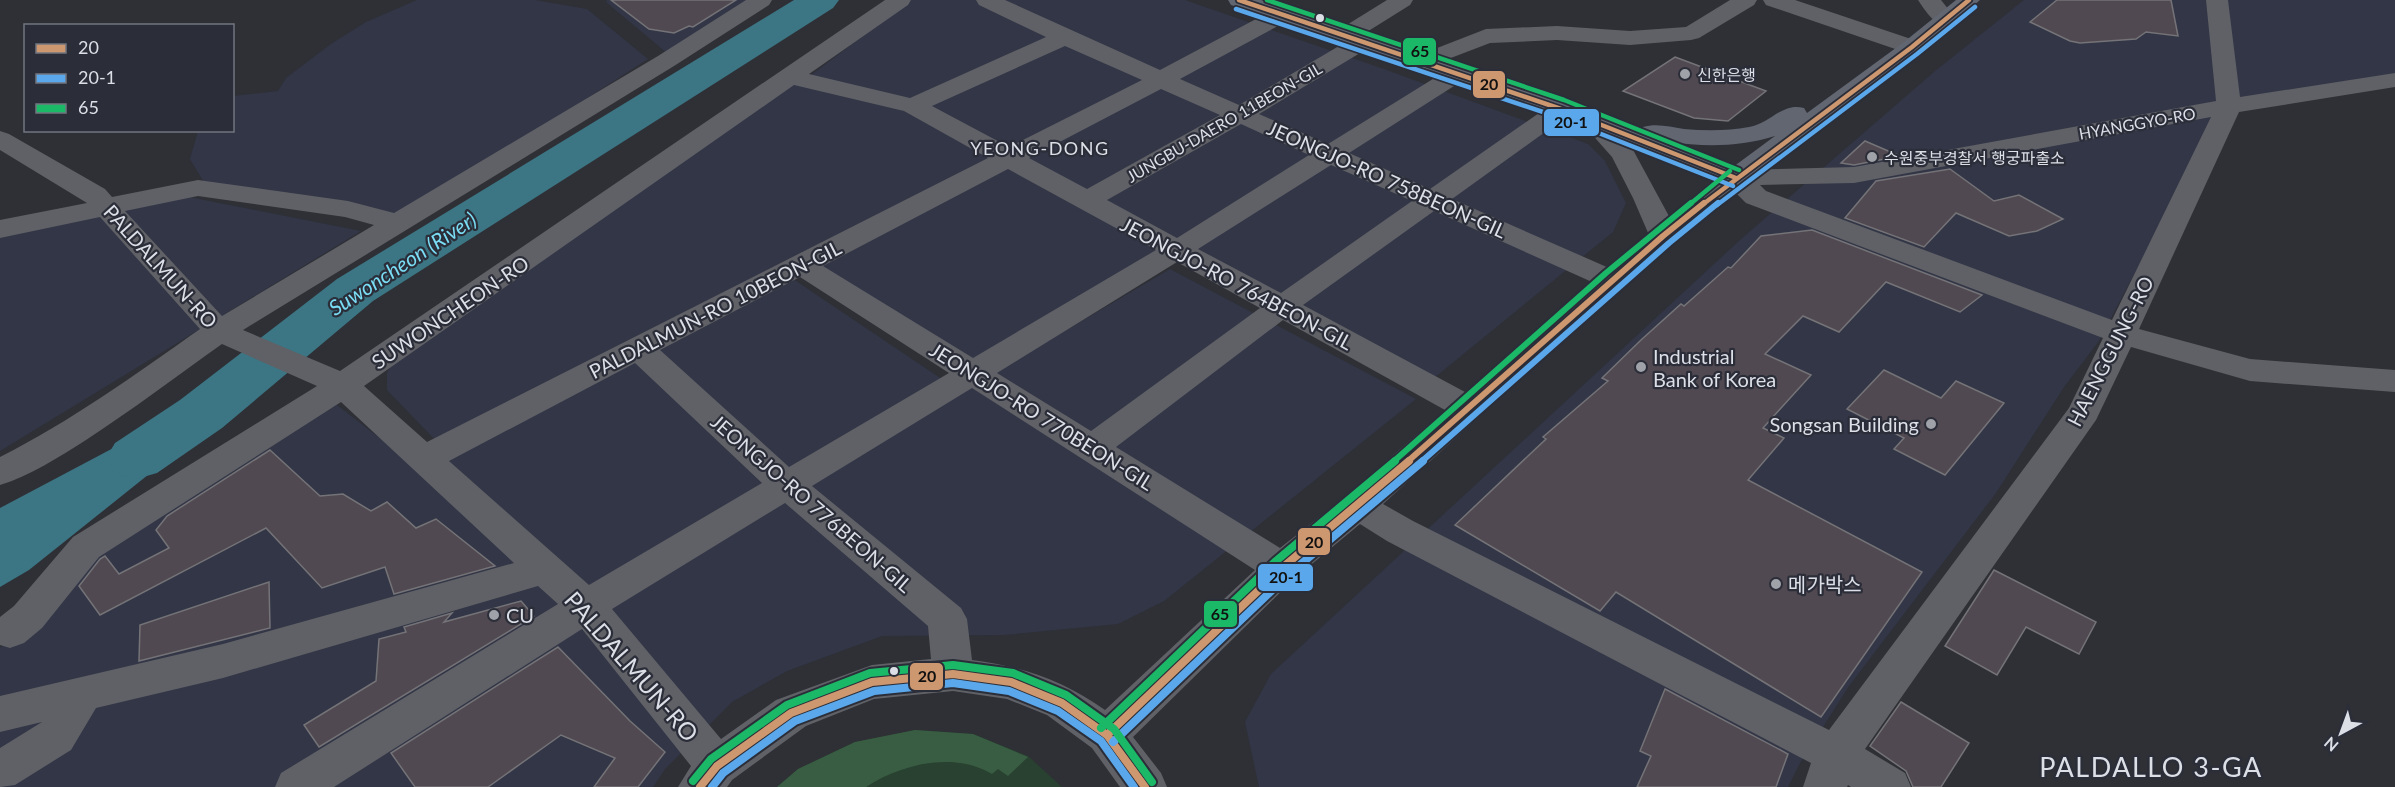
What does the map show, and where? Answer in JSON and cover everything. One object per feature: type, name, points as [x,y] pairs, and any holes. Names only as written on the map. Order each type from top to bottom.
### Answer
[{"type":"main road","points":[[1239,0],[1561,110],[1736,178],[1912,47],[1969,0]]},
{"type":"main road","points":[[1594,122],[1685,136],[1741,135],[1765,132],[1800,108],[1836,103]]},
{"type":"street","points":[[0,472],[51,446],[223,333],[397,223],[666,61],[761,0]]},
{"type":"street","name":"SUWONCHEON-RO","points":[[10,632],[28,617],[87,547],[792,77],[900,0]]},
{"type":"street","name":"JEONGJO-RO 758BEON-GIL","points":[[987,0],[1065,37],[1612,280]]},
{"type":"street","name":"JUNGBU-DAERO 11BEON-GIL","points":[[1086,201],[1241,114],[1353,39],[1402,0]]},
{"type":"street","points":[[1422,62],[1486,36],[1557,33],[1630,38],[1691,33],[1746,0]]},
{"type":"street","points":[[1774,0],[1912,47]]},
{"type":"street","points":[[1929,0],[1946,20]]},
{"type":"street","points":[[2217,0],[2229,106]]},
{"type":"street","name":"PALDALMUN-RO 10BEON-GIL","points":[[423,459],[1162,79],[1281,15]]},
{"type":"street","points":[[913,106],[1065,37]]},
{"type":"street","points":[[297,787],[586,606],[1177,250],[1457,74]]},
{"type":"street","name":"JEONGJO-RO 764BEON-GIL","points":[[792,77],[913,106],[1468,408]]},
{"type":"street","name":"HYANGGYO-RO","points":[[1736,178],[1854,175],[2229,106],[2395,80]]},
{"type":"street","name":"HAENGGUNG-RO","points":[[1831,771],[2084,412],[2229,106]]},
{"type":"street","points":[[1092,447],[1281,307],[1561,110]]},
{"type":"street","points":[[1594,122],[1623,154],[1664,236]]},
{"type":"street","name":"PALDALMUN-RO","points":[[0,139],[95,195],[223,333],[334,381],[423,459],[586,606],[709,777]]},
{"type":"street","points":[[1107,735],[1282,568],[1358,506],[1612,280],[1736,178],[1756,197],[2121,334],[2250,370],[2395,381]]},
{"type":"street","points":[[0,229],[198,188],[348,209],[397,223]]},
{"type":"street","name":"JEONGJO-RO 770BEON-GIL","points":[[801,265],[1282,568]]},
{"type":"street","name":"JEONGJO-RO 776BEON-GIL","points":[[638,348],[787,485],[947,619],[953,674]]},
{"type":"street","points":[[1358,506],[1831,771],[1889,787]]},
{"type":"street","points":[[0,714],[223,661],[544,569]]},
{"type":"street","points":[[709,777],[791,713],[872,682],[953,674],[1011,682],[1062,703],[1107,735],[1145,787]]},
{"type":"street","points":[[0,771],[56,737],[83,694]]},
{"type":"shaded area","points":[[417,0],[535,0],[587,9],[648,59],[400,219],[205,184],[190,159],[198,132],[234,132],[234,96],[278,91],[286,78],[331,44],[366,22]]},
{"type":"shaded area","points":[[607,0],[751,0],[667,53],[606,2]]},
{"type":"shaded area","points":[[911,0],[1185,0],[1384,69],[1588,144],[1605,161],[1626,203],[1613,232],[1434,378],[914,104],[807,78]]},
{"type":"shaded area","points":[[2024,0],[2395,0],[2395,74],[2223,105],[2099,341],[2064,387],[1996,493],[1849,686],[1800,763],[1788,787],[1259,787],[1245,722],[1271,674],[1740,240],[1934,72]]},
{"type":"shaded area","points":[[798,81],[909,109],[998,159],[440,445],[387,390],[387,373],[394,360]]},
{"type":"shaded area","points":[[1005,167],[1161,252],[976,363],[813,264]]},
{"type":"shaded area","points":[[189,197],[361,231],[0,451],[0,233]]},
{"type":"shaded area","points":[[1170,269],[1416,399],[1164,601],[1118,624],[1004,635],[882,636],[787,671],[732,702],[665,769],[653,787],[0,787],[0,648],[38,619],[72,575],[263,445],[337,405],[417,467],[793,279],[961,392]]},
{"type":"green space","points":[[915,730],[973,734],[1028,756],[1062,787],[777,787],[798,769],[855,742]]},
{"type":"green space","points":[[915,730],[973,734],[1028,757],[1008,776],[998,769],[992,774],[977,767],[945,762],[928,763],[895,772],[866,787],[777,787],[798,769],[855,742]]},
{"type":"water","points":[[510,185],[531,190],[440,243],[355,305],[322,297],[336,295],[395,254]]},
{"type":"water","points":[[187,409],[218,419],[29,570],[0,587],[0,508]]},
{"type":"building","points":[[611,0],[736,0],[693,27],[689,26],[674,33],[649,29]]},
{"type":"building","points":[[2057,0],[2171,0],[2178,36],[2146,32],[2136,39],[2080,43],[2070,41],[2030,22]]},
{"type":"building","name":"신한은행","points":[[1675,57],[1766,91],[1728,121],[1694,118],[1623,91]]},
{"type":"building","points":[[1865,141],[1900,156],[1854,165],[1841,163]]},
{"type":"building","points":[[1950,169],[1994,201],[2019,195],[2063,219],[2037,231],[2009,236],[1956,213],[1924,247],[1845,218],[1876,181]]},
{"type":"building","points":[[1812,230],[1982,295],[1960,312],[1886,282],[1839,332],[1803,316],[1765,354],[1811,375],[1763,428],[1784,438],[1748,480],[1922,572],[1821,717],[1616,592],[1600,611],[1455,525],[1546,439],[1543,437],[1608,381],[1602,378],[1641,340],[1681,304],[1684,306],[1728,267],[1731,268],[1761,236]]},
{"type":"building","name":"Songsan Building","points":[[1884,370],[1941,398],[1956,381],[2004,403],[1945,475],[1894,449],[1904,438],[1847,409]]},
{"type":"building","points":[[270,450],[320,496],[343,494],[371,511],[387,502],[416,528],[436,519],[495,566],[394,594],[385,567],[322,588],[266,528],[100,615],[79,586],[100,559],[105,556],[119,574],[169,548],[156,530],[167,516]]},
{"type":"building","points":[[1994,570],[2096,622],[2079,654],[2026,627],[1997,675],[1945,646]]},
{"type":"building","points":[[269,582],[270,628],[139,661],[140,625]]},
{"type":"building","points":[[521,601],[534,616],[319,747],[304,725],[376,681],[379,639],[406,632],[404,627],[452,613],[444,622]]},
{"type":"building","points":[[558,647],[630,721],[665,752],[638,787],[594,787],[615,758],[561,735],[488,787],[415,787],[391,753]]},
{"type":"building","points":[[1665,689],[1788,754],[1776,787],[1637,787],[1651,756],[1640,751]]},
{"type":"building","points":[[1901,702],[1969,743],[1941,787],[1913,787],[1906,771],[1870,746]]},
{"type":"waterway","name":"Suwoncheon (River)","points":[[136,458],[201,414],[355,290],[820,0]]},
{"type":"transit line","name":"20","points":[[1239,0],[1561,109],[1736,178]]},
{"type":"transit line","name":"65","points":[[1267,0],[1564,100],[1739,170]]},
{"type":"transit line","name":"20","points":[[1107,735],[1282,568],[1358,506],[1663,236],[1736,178],[1912,47],[1969,0]]},
{"type":"transit line","name":"20-1","points":[[1113,742],[1288,575],[1364,513],[1669,243],[1741,185],[1917,54],[1975,7]]},
{"type":"transit line","name":"20-1","points":[[1236,9],[1558,117],[1733,186]]},
{"type":"transit line","name":"65","points":[[1101,728],[1276,561],[1352,499],[1606,273],[1730,171]]},
{"type":"transit line","name":"65","points":[[693,781],[711,759],[787,705],[870,673],[953,665],[1013,673],[1066,695],[1114,729],[1152,782]]},
{"type":"transit line","name":"20","points":[[700,787],[717,766],[791,713],[872,682],[953,674],[1011,682],[1062,703],[1107,735],[1145,787]]},
{"type":"transit line","name":"20-1","points":[[712,787],[723,773],[795,721],[874,691],[953,683],[1009,691],[1058,711],[1101,741],[1134,787]]},
{"type":"place","name":"신한은행","points":[[1685,74]]},
{"type":"place","name":"수원중부경찰서 행궁파출소","points":[[1872,157]]},
{"type":"place","name":"Industrial Bank of Korea","points":[[1641,367]]},
{"type":"place","name":"Songsan Building","points":[[1931,424]]},
{"type":"place","name":"메가박스","points":[[1776,584]]},
{"type":"place","name":"CU","points":[[494,615]]},
{"type":"district","name":"YEONG-DONG","points":[[1040,148]]},
{"type":"district","name":"PALDALLO 3-GA","points":[[2151,766]]}]
